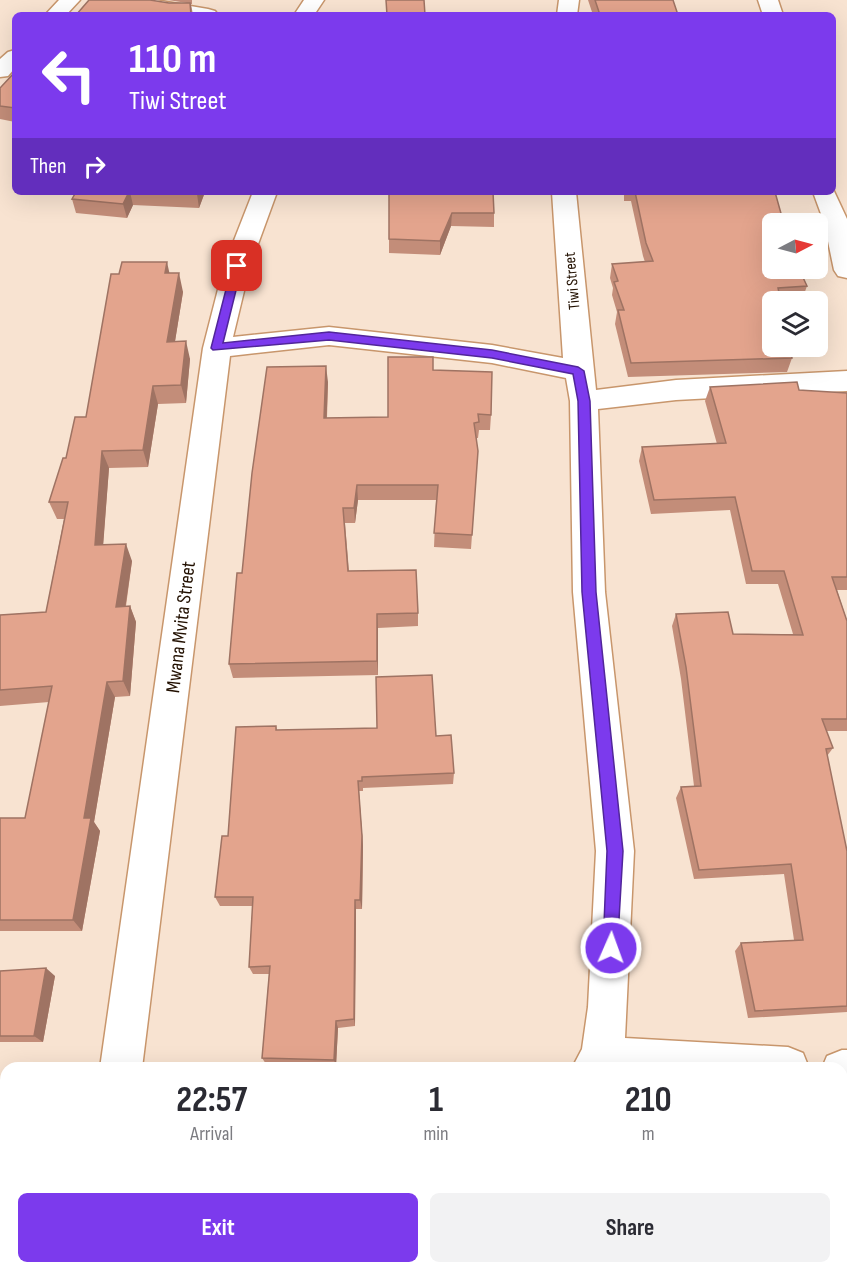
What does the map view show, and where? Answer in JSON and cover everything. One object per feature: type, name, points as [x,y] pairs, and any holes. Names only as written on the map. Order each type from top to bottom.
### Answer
[{"type":"street","points":[[58,12],[70,0]]},
{"type":"street","points":[[119,0],[190,12]]},
{"type":"street","name":"Mwana Mvita Street","points":[[122,1062],[217,348],[237,266],[264,195]]},
{"type":"street","name":"Tiwi Street","points":[[564,195],[581,386],[589,592],[615,851],[608,1006],[597,1062]]},
{"type":"street","points":[[826,195],[836,222],[847,270]]},
{"type":"street","points":[[217,348],[329,336],[492,354],[581,386],[676,390],[847,381]]},
{"type":"building","points":[[89,0],[150,0],[190,3],[191,12],[79,12]]},
{"type":"building","points":[[386,0],[424,0],[425,12],[387,12]]},
{"type":"building","points":[[595,0],[673,0],[677,12],[599,12]]},
{"type":"building","points":[[12,75],[12,108],[0,106],[0,88]]},
{"type":"building","points":[[74,195],[128,195],[123,204],[72,199]]},
{"type":"building","points":[[389,195],[493,195],[494,213],[452,213],[440,241],[389,239]]},
{"type":"building","points":[[636,195],[776,195],[781,213],[762,213],[762,279],[804,279],[807,286],[778,288],[779,291],[762,291],[762,357],[792,358],[631,363],[618,310],[624,310],[614,282],[618,281],[612,264],[653,261],[646,243]]},
{"type":"building","points":[[122,262],[167,262],[165,273],[179,273],[167,342],[186,341],[181,385],[153,386],[143,450],[102,451],[95,545],[126,544],[116,607],[130,606],[123,681],[107,682],[84,818],[91,818],[73,920],[0,920],[0,818],[25,818],[52,686],[0,690],[0,615],[46,612],[68,502],[49,502],[63,458],[66,458],[75,417],[86,417],[111,274],[119,274]]},
{"type":"building","points":[[388,357],[433,357],[433,370],[492,372],[491,415],[478,414],[479,422],[474,423],[478,451],[472,535],[434,533],[438,485],[357,485],[354,508],[343,508],[348,571],[416,570],[418,613],[377,614],[377,661],[229,664],[237,573],[242,573],[252,473],[267,367],[326,366],[324,418],[388,417]]},
{"type":"building","points":[[797,382],[799,390],[847,393],[847,577],[832,577],[847,621],[847,719],[822,719],[833,748],[826,749],[847,851],[847,1006],[755,1011],[741,943],[803,940],[791,864],[699,870],[681,787],[701,786],[686,667],[676,614],[728,612],[733,634],[803,635],[784,571],[752,571],[735,497],[654,500],[642,447],[726,443],[710,387]]},
{"type":"building","points":[[432,675],[436,736],[451,735],[454,773],[362,777],[362,781],[358,781],[362,836],[360,900],[355,900],[354,1019],[336,1021],[334,1060],[262,1058],[270,966],[249,967],[253,897],[215,897],[222,836],[228,836],[236,727],[276,726],[276,730],[377,728],[376,677]]},
{"type":"building","points":[[46,968],[34,1036],[0,1036],[0,971]]},
{"type":"route","points":[[237,266],[217,348],[329,336],[492,354],[578,371],[584,401],[589,592],[615,851],[611,948]]}]
